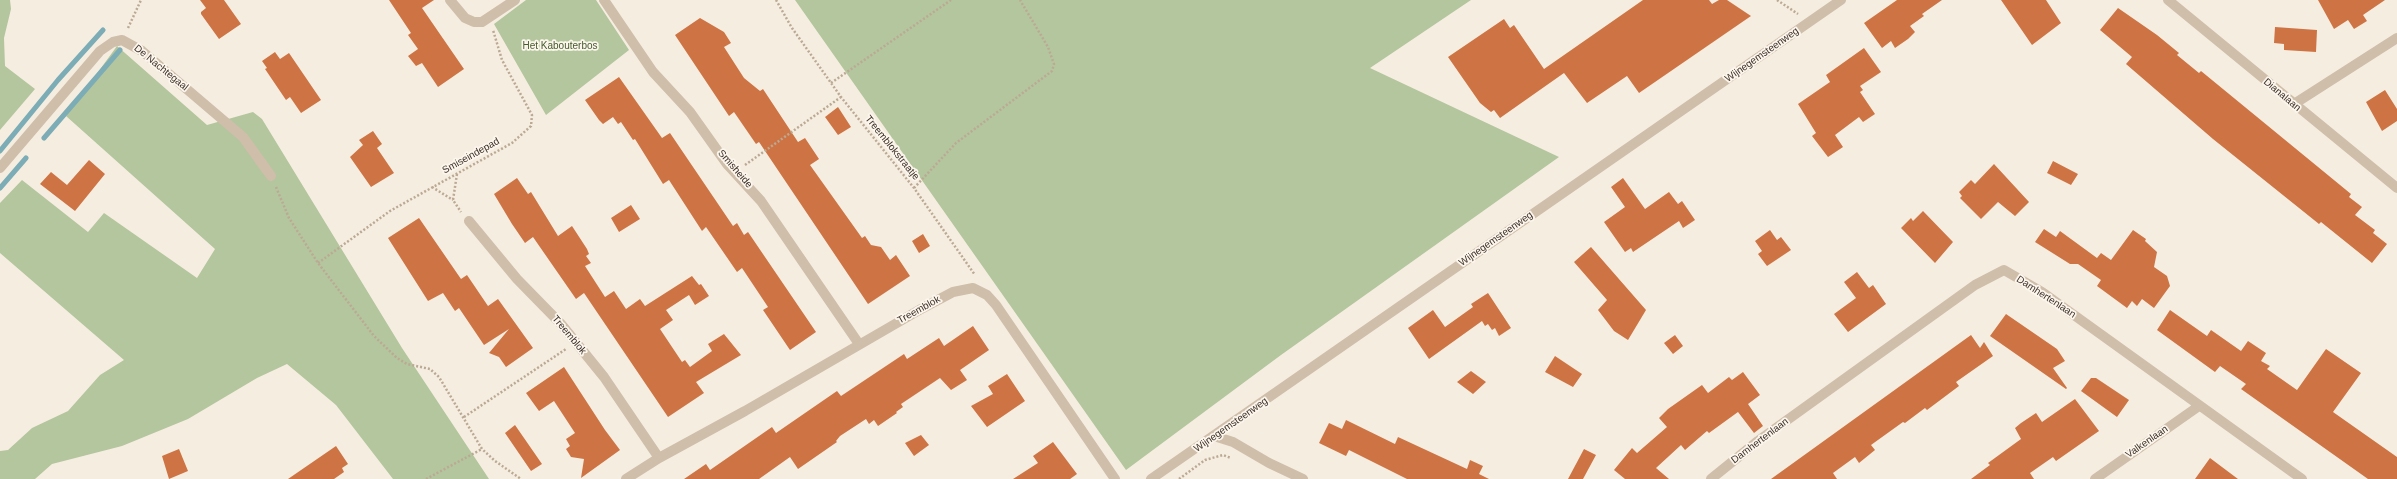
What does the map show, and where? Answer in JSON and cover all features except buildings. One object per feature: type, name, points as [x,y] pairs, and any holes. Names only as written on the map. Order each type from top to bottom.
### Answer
[{"type":"street","points":[[450,0],[465,18],[474,22],[482,22],[515,0]]},
{"type":"street","name":"Smisheide","points":[[604,0],[653,72],[690,112],[738,175],[761,201],[859,344]]},
{"type":"street","name":"Wijnegemsteenweg","points":[[1151,479],[1841,0]]},
{"type":"street","name":"Dianalaan","points":[[2168,0],[2397,188]]},
{"type":"street","points":[[2294,104],[2397,38]]},
{"type":"street","name":"De Nachtegaal","points":[[0,168],[100,51],[113,42],[122,40],[142,51],[243,137],[271,176]]},
{"type":"street","name":"Treemblok","points":[[469,221],[517,279],[561,324],[604,377],[658,458]]},
{"type":"street","name":"Damhertenlaan","points":[[1711,479],[1758,441],[1975,285],[2004,270],[2042,292],[2302,479]]},
{"type":"street","name":"Treemblok","points":[[626,479],[658,458],[745,411],[859,344],[953,292],[963,288],[973,288],[980,291],[996,305],[1116,479]]},
{"type":"street","name":"Valkenlaan","points":[[2095,479],[2199,406]]},
{"type":"street","points":[[1214,436],[1233,442],[1250,453],[1303,479]]},
{"type":"path","points":[[122,40],[141,0]]},
{"type":"path","name":"Treemblokstraatje","points":[[776,0],[792,28],[841,97],[914,188],[978,279]]},
{"type":"path","points":[[831,83],[951,0]]},
{"type":"path","points":[[914,188],[956,143],[1052,71],[1054,64],[1048,47],[1020,0]]},
{"type":"path","points":[[1777,0],[1810,22]]},
{"type":"path","name":"Smiseindepad","points":[[318,263],[390,211],[512,143],[522,136],[531,126],[532,115],[502,60],[489,18]]},
{"type":"path","points":[[738,175],[746,165],[841,97]]},
{"type":"path","points":[[453,200],[457,173]]},
{"type":"path","points":[[271,176],[289,218],[318,263],[386,350],[407,364],[430,369],[442,383],[482,449],[495,461],[521,479]]},
{"type":"path","points":[[432,187],[453,200],[469,221]]},
{"type":"path","points":[[464,417],[556,354],[577,344]]},
{"type":"path","points":[[426,479],[482,449]]},
{"type":"path","points":[[1179,479],[1205,460],[1223,455],[1244,462],[1250,453]]},
{"type":"green space","points":[[0,0],[10,0],[11,9],[4,38],[5,66],[35,89],[0,130]]},
{"type":"green space","name":"Het Kabouterbos","points":[[526,0],[596,0],[629,50],[546,115],[494,24]]},
{"type":"green space","points":[[795,0],[1471,0],[1370,68],[1559,157],[1281,355],[1126,470]]},
{"type":"green space","points":[[117,46],[207,125],[253,112],[262,119],[402,348],[489,479],[393,479],[336,405],[287,364],[257,378],[188,419],[122,446],[52,464],[35,479],[0,479],[0,451],[8,450],[32,428],[68,411],[100,375],[124,360],[0,253],[0,203],[22,180],[88,232],[104,213],[197,278],[215,249],[66,116]]},
{"type":"waterway","points":[[0,151],[58,80],[103,30]]},
{"type":"waterway","points":[[44,138],[120,50]]},
{"type":"waterway","points":[[0,188],[26,158]]}]
